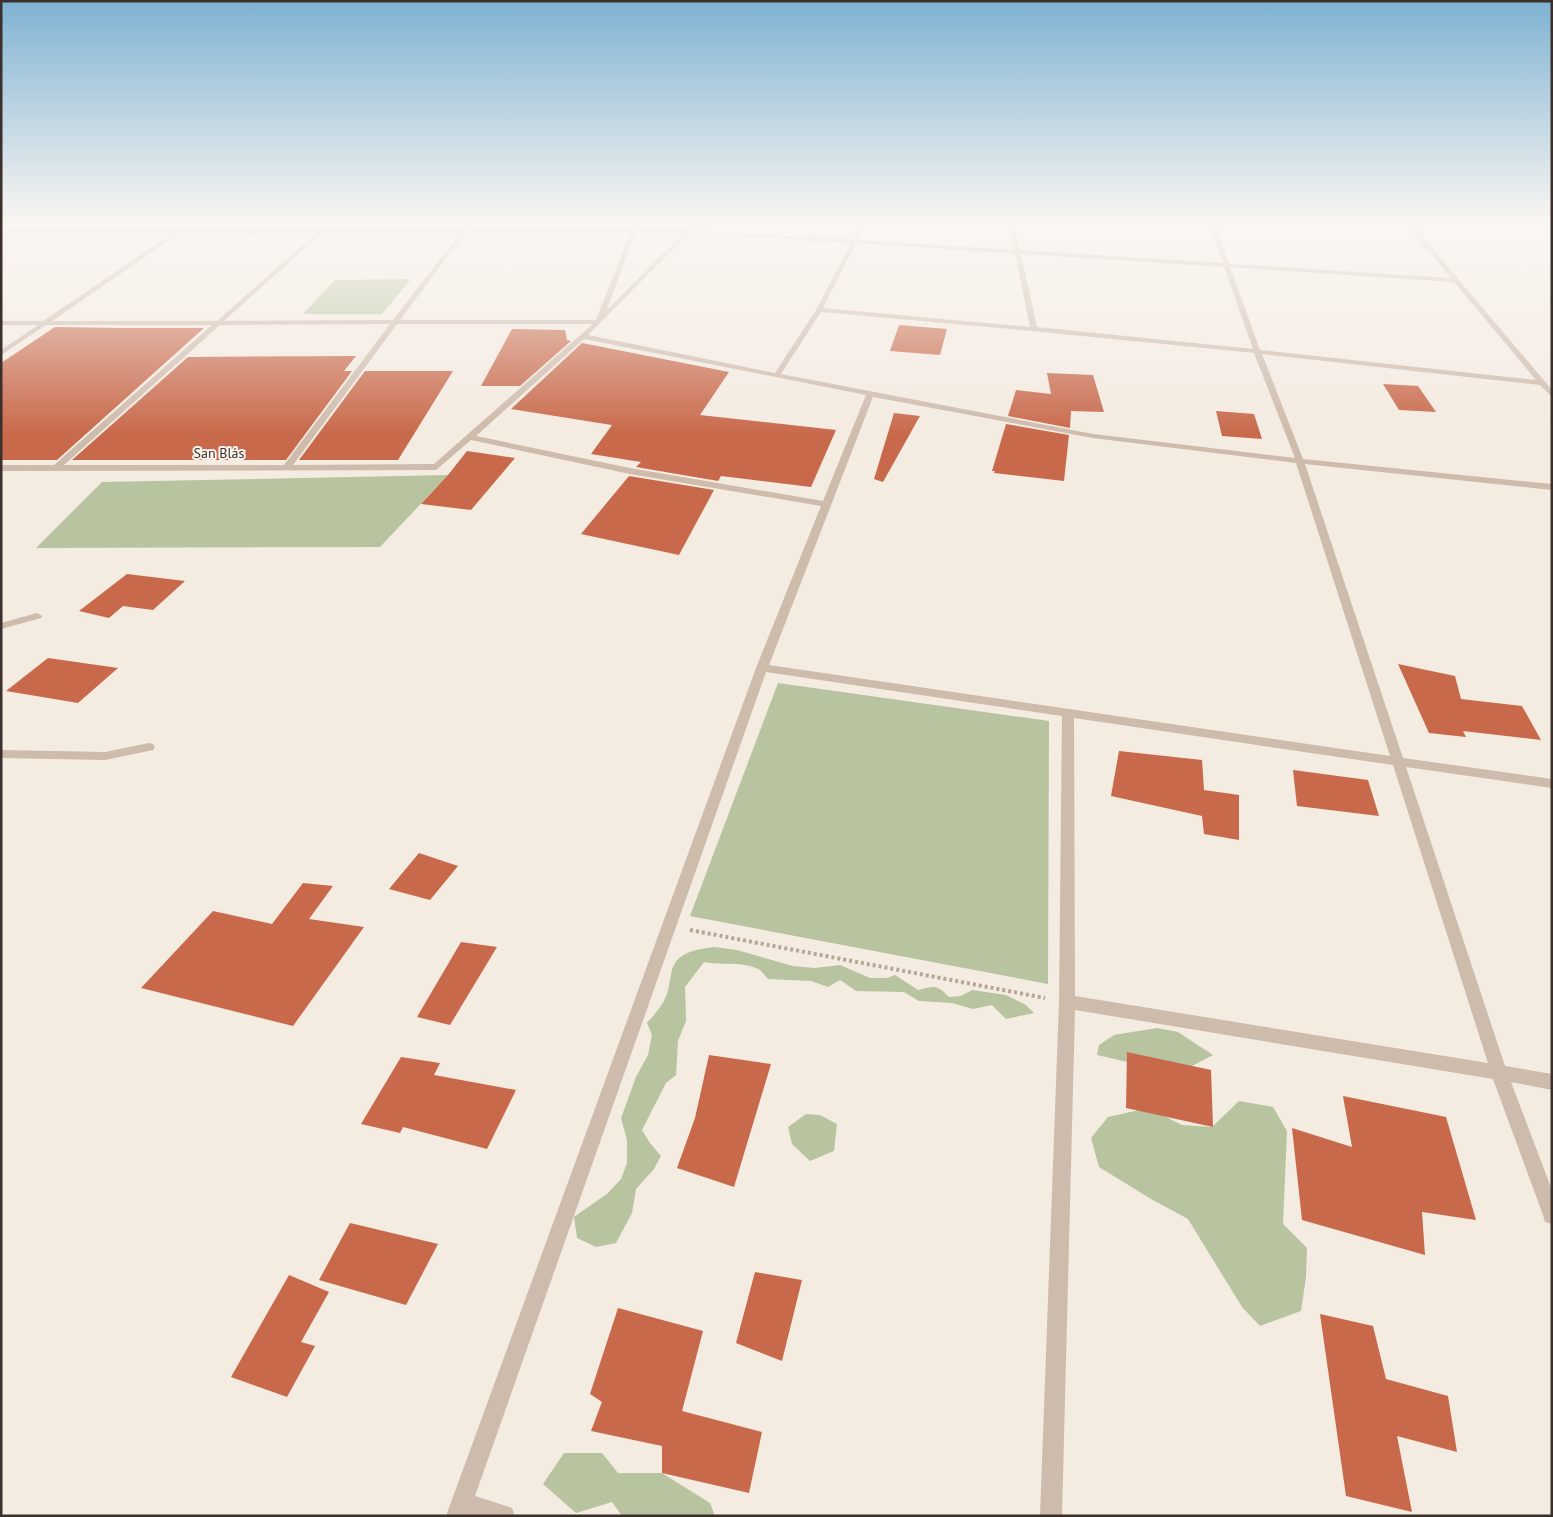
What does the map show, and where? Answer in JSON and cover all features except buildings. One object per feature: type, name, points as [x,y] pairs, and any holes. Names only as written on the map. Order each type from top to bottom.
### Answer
[{"type":"street","points":[[1,353],[88,294]]},
{"type":"street","points":[[56,468],[251,294]]},
{"type":"street","points":[[287,467],[416,294]]},
{"type":"street","points":[[599,322],[610,294]]},
{"type":"street","points":[[468,437],[599,322],[627,294]]},
{"type":"street","points":[[777,375],[827,294]]},
{"type":"street","points":[[1027,294],[1034,329]]},
{"type":"street","points":[[1236,294],[1300,461],[1499,1072],[1552,1215]]},
{"type":"street","points":[[1468,294],[1552,395]]},
{"type":"street","points":[[819,310],[1257,351],[1542,383]]},
{"type":"street","points":[[1,323],[599,322]]},
{"type":"street","points":[[581,336],[870,394],[1094,436],[1300,461],[1552,487]]},
{"type":"street","points":[[504,1516],[460,1509],[762,668],[870,394]]},
{"type":"street","points":[[468,437],[630,471],[827,504]]},
{"type":"street","name":"San Blás","points":[[1,468],[436,467],[468,437]]},
{"type":"street","points":[[1,626],[37,616]]},
{"type":"street","points":[[762,668],[1552,784]]},
{"type":"street","points":[[1051,1516],[1067,1002],[1068,714]]},
{"type":"street","points":[[1,754],[105,756],[149,747]]},
{"type":"street","points":[[1067,1002],[1552,1082]]},
{"type":"path","points":[[670,926],[1067,1002]]},
{"type":"green space","points":[[322,294],[399,294],[382,314],[303,314]]},
{"type":"green space","points":[[448,475],[380,547],[36,548],[102,482]]},
{"type":"green space","points":[[778,683],[1049,721],[1048,984],[690,916]]},
{"type":"green space","points":[[714,947],[737,950],[793,966],[815,968],[840,965],[870,978],[887,978],[895,975],[918,990],[935,987],[949,997],[961,996],[972,990],[1006,995],[1026,1005],[1034,1013],[1006,1019],[992,1005],[973,1009],[952,1003],[919,1001],[904,992],[856,991],[840,980],[828,987],[811,981],[768,979],[760,970],[750,966],[704,962],[685,987],[686,1021],[678,1041],[676,1075],[666,1083],[642,1130],[661,1156],[654,1169],[636,1189],[632,1213],[616,1243],[596,1247],[577,1238],[574,1217],[608,1193],[621,1179],[627,1163],[627,1140],[621,1118],[636,1077],[648,1055],[652,1035],[647,1023],[665,999],[672,970],[678,959],[695,950]]},
{"type":"green space","points":[[1157,1028],[1178,1032],[1213,1055],[1192,1066],[1152,1060],[1137,1054],[1127,1062],[1097,1055],[1099,1045],[1114,1035]]},
{"type":"green space","points":[[1239,1101],[1273,1107],[1287,1131],[1283,1224],[1307,1248],[1306,1277],[1301,1311],[1260,1326],[1242,1307],[1188,1219],[1099,1167],[1091,1138],[1108,1117],[1148,1108],[1182,1125],[1212,1127]]},
{"type":"green space","points":[[806,1114],[820,1115],[837,1124],[834,1151],[810,1161],[792,1144],[788,1127]]},
{"type":"green space","points":[[564,1453],[602,1453],[618,1473],[662,1473],[710,1503],[715,1516],[622,1516],[612,1502],[576,1513],[543,1484]]}]
